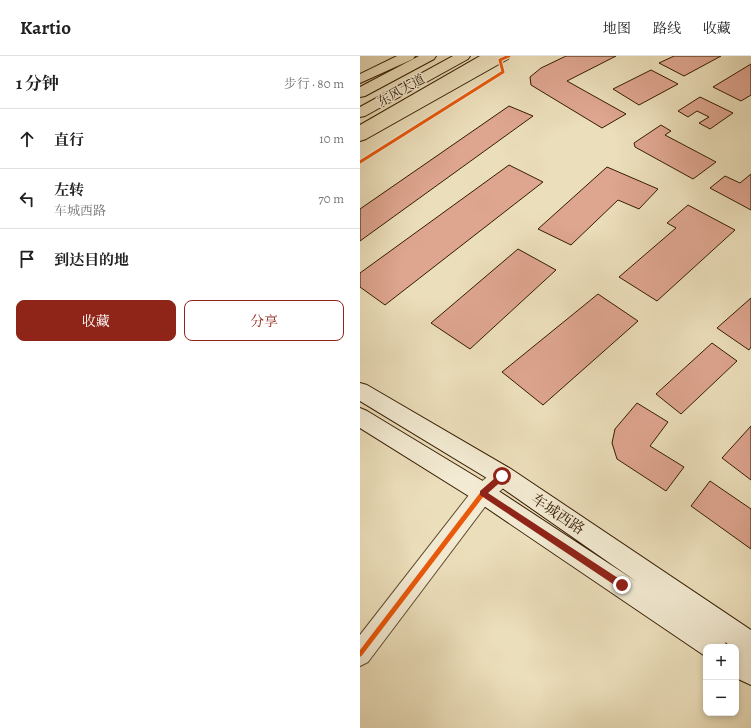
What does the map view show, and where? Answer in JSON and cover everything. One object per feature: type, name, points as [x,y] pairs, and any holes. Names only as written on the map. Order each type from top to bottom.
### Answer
[{"type":"main road","points":[[360,79],[408,56]]},
{"type":"main road","points":[[360,93],[429,56]]},
{"type":"main road","name":"东风大道","points":[[360,96],[436,56]]},
{"type":"main road","name":"东风大道","points":[[360,113],[463,56]]},
{"type":"main road","points":[[360,131],[489,60],[503,56]]},
{"type":"main road","points":[[360,136],[489,60]]},
{"type":"main road","name":"车城西路","points":[[360,391],[502,476],[751,645]]},
{"type":"main road","name":"车城西路","points":[[360,417],[483,493],[710,644]]},
{"type":"main road","points":[[739,664],[751,672]]},
{"type":"street","points":[[360,654],[483,493],[502,476]]},
{"type":"building","points":[[566,56],[616,56],[567,81],[626,114],[602,128],[531,85],[530,77],[541,68]]},
{"type":"building","points":[[674,56],[721,56],[684,76],[659,63]]},
{"type":"building","points":[[751,64],[751,95],[741,101],[713,87]]},
{"type":"building","points":[[651,70],[678,84],[639,105],[613,89]]},
{"type":"building","points":[[700,97],[733,113],[710,129],[699,123],[709,117],[697,111],[688,117],[678,111]]},
{"type":"building","points":[[509,106],[533,116],[360,241],[360,209]]},
{"type":"building","points":[[661,125],[671,131],[665,135],[716,162],[693,179],[635,147],[634,143]]},
{"type":"building","points":[[509,165],[543,182],[385,305],[360,287],[360,273]]},
{"type":"building","points":[[607,167],[658,189],[639,209],[618,200],[571,245],[538,229]]},
{"type":"building","points":[[751,174],[751,210],[710,188],[725,176],[740,183]]},
{"type":"building","points":[[688,205],[735,230],[657,301],[619,277],[676,228],[667,223]]},
{"type":"building","points":[[518,249],[556,270],[470,349],[431,323]]},
{"type":"building","points":[[598,294],[638,321],[543,405],[502,372]]},
{"type":"building","points":[[751,298],[751,347],[749,350],[717,328]]},
{"type":"building","points":[[712,343],[737,361],[681,414],[656,394]]},
{"type":"building","points":[[637,403],[668,422],[650,446],[684,467],[666,491],[617,459],[612,443],[615,429]]},
{"type":"building","points":[[751,426],[751,480],[722,458]]},
{"type":"building","points":[[710,481],[751,509],[751,549],[691,506]]},
{"type":"cycle path","points":[[360,162],[503,72],[500,60],[509,56]]},
{"type":"cycle path","points":[[360,654],[483,493],[503,476]]},
{"type":"route","points":[[502,476],[483,493],[622,585]]}]
